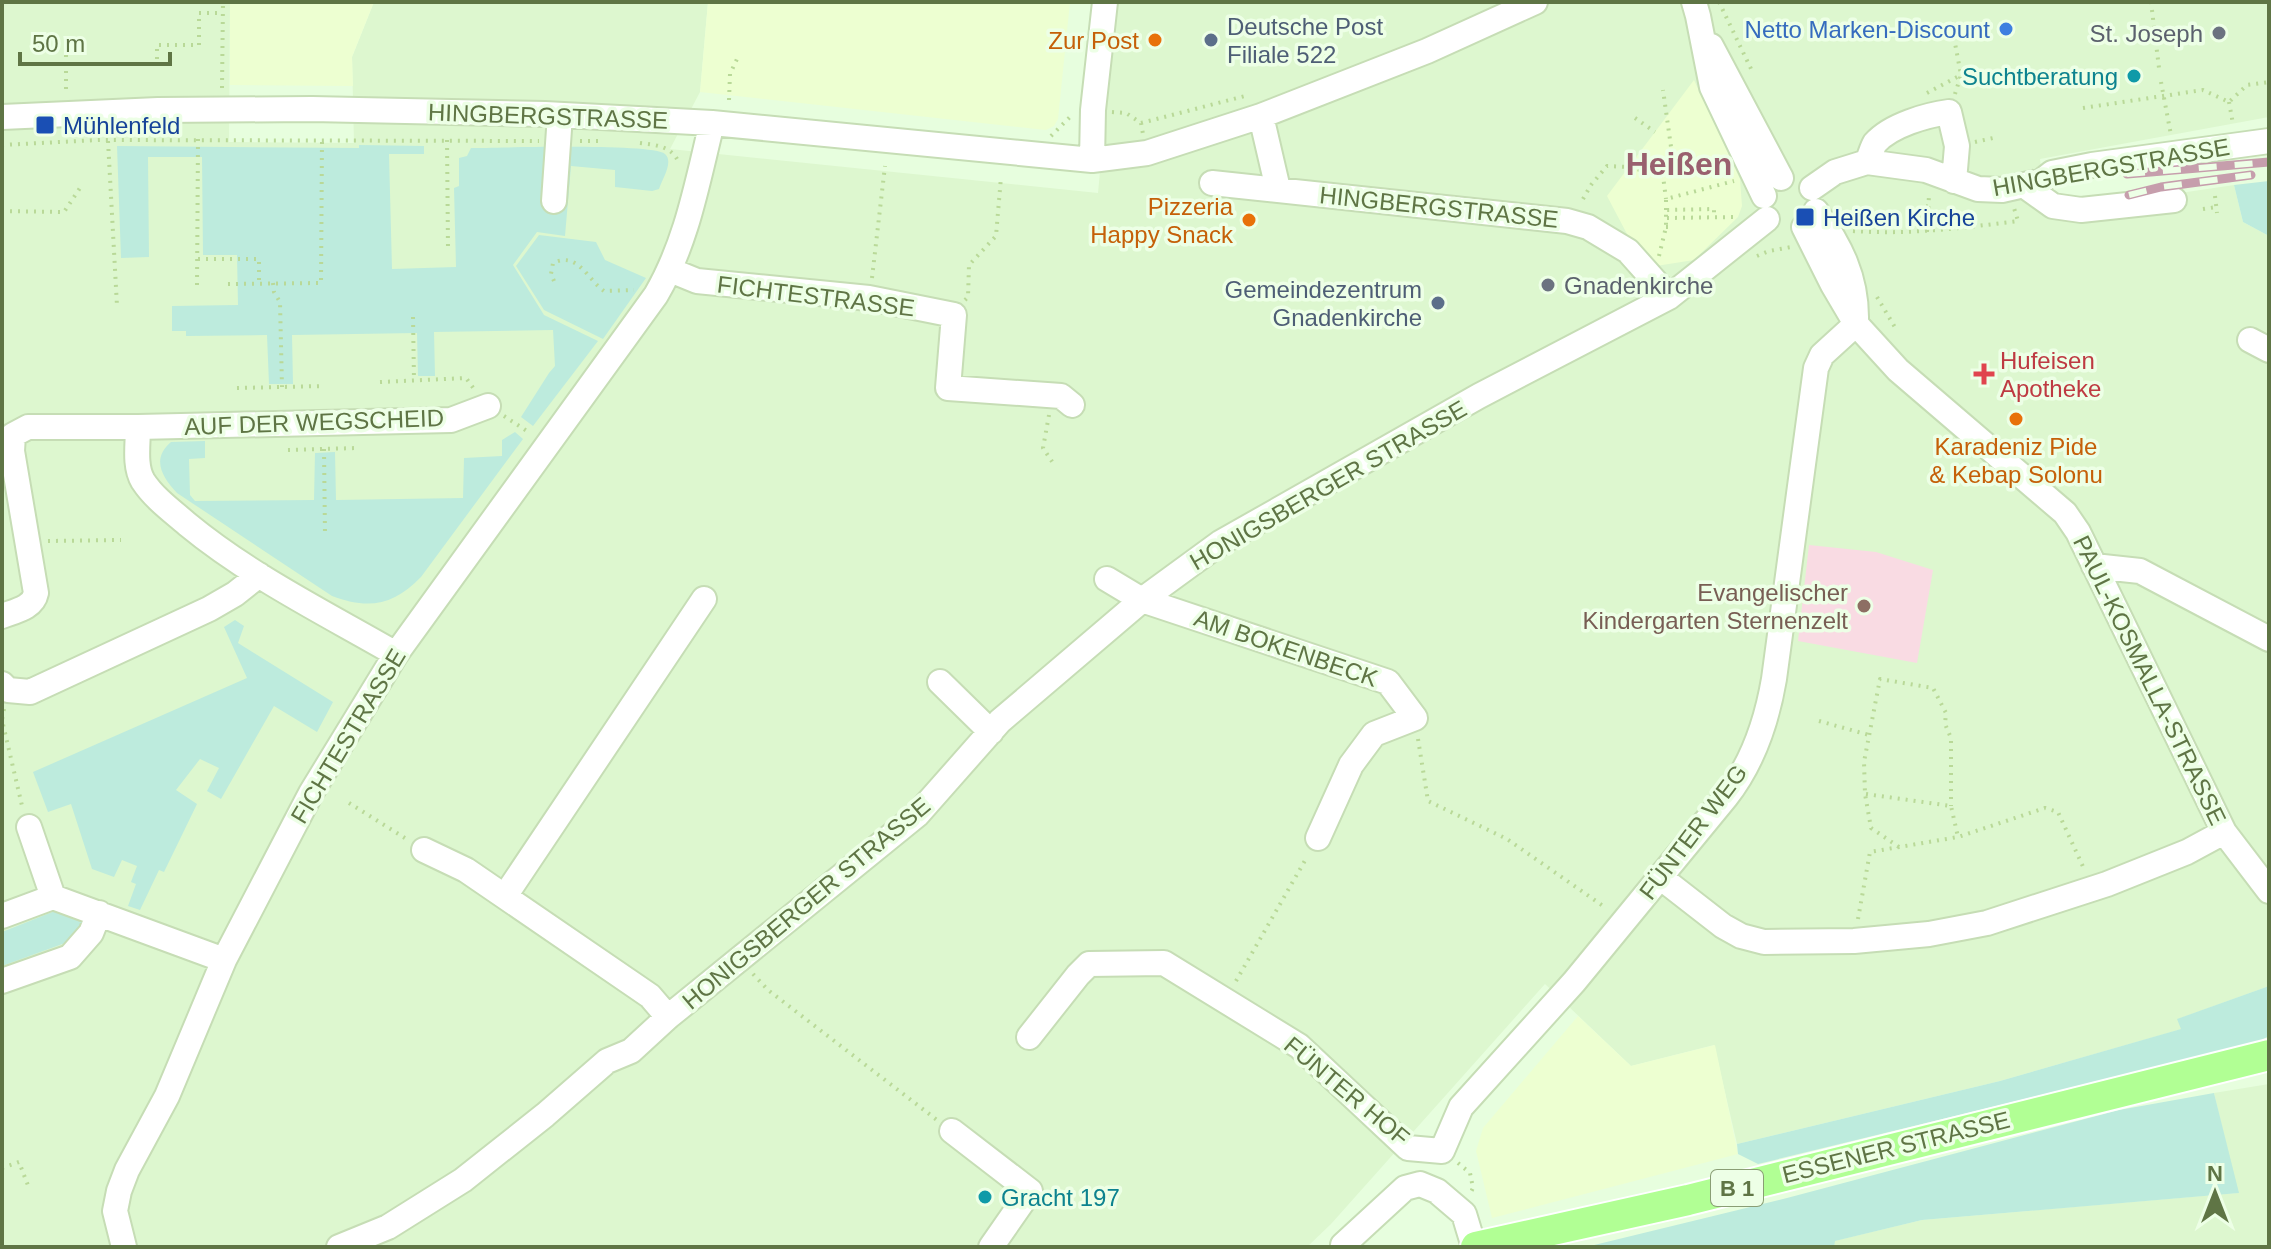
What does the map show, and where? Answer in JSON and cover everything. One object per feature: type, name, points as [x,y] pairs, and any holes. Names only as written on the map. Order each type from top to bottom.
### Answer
[{"type":"main road","name":"ESSENER STRASSE","points":[[1475,1247],[1688,1200],[2269,1055]]},
{"type":"street","points":[[1092,160],[1093,110],[1105,2]]},
{"type":"street","name":"HINGBERGSTRASSE","points":[[2,117],[158,110],[296,109],[560,115],[712,123],[1092,160],[1147,153],[1257,105],[1427,51],[1533,2]]},
{"type":"street","points":[[1697,13],[1771,198],[1777,228],[1791,231],[1815,220],[1803,180],[1792,177],[1771,198]]},
{"type":"street","points":[[1257,105],[1278,189]]},
{"type":"street","points":[[1867,162],[1875,144],[1893,130],[1926,115],[1949,112]]},
{"type":"street","name":"HINGBERGSTRASSE","points":[[1949,112],[1957,146],[1954,181]]},
{"type":"street","points":[[554,201],[560,115]]},
{"type":"street","name":"FICHTESTRASSE","points":[[124,1247],[115,1211],[127,1170],[167,1096],[224,960],[311,793],[396,654],[656,295],[687,227],[712,123]]},
{"type":"street","name":"HINGBERGSTRASSE","points":[[1815,220],[1835,172],[1867,162],[1926,170],[1978,189],[2013,188],[2042,181],[2052,173],[2269,141]]},
{"type":"street","name":"HINGBERGSTRASSE","points":[[1212,183],[1567,221],[1588,227],[1628,251],[1669,297]]},
{"type":"street","points":[[2013,188],[2053,206],[2081,210],[2174,200]]},
{"type":"street","name":"HONIGSBERGER STRASSE","points":[[339,1247],[388,1227],[463,1180],[607,1061],[631,1051],[668,1017],[917,815],[1000,721],[1142,600],[1220,543],[1479,396],[1669,297],[1771,198]]},
{"type":"street","name":"PAUL-KOSMALLA-STRASSE","points":[[1815,220],[1833,285],[1856,324],[1898,370],[2065,513],[2078,532],[2224,832],[2269,891]]},
{"type":"street","name":"FICHTESTRASSE","points":[[670,270],[697,281],[869,298],[954,315]]},
{"type":"street","points":[[954,315],[948,388],[1067,400]]},
{"type":"street","name":"FÜNTER WEG","points":[[1442,1151],[1461,1107],[1574,982],[1736,784],[1770,702],[1816,368],[1822,355],[1856,324]]},
{"type":"street","name":"AUF DER WEGSCHEID","points":[[2,616],[29,606],[35,600],[12,451],[13,435],[28,427],[451,420],[488,406]]},
{"type":"street","points":[[138,427],[138,468],[143,481],[165,506],[259,575],[396,654]]},
{"type":"street","points":[[2094,566],[2140,571],[2269,639]]},
{"type":"street","points":[[2,684],[8,690],[30,692],[209,609],[259,575]]},
{"type":"street","name":"AM BOKENBECK","points":[[1107,579],[1142,600],[1388,682],[1415,718]]},
{"type":"street","points":[[505,896],[704,599]]},
{"type":"street","points":[[940,682],[991,732]]},
{"type":"street","points":[[1318,838],[1351,765],[1374,734],[1415,718]]},
{"type":"street","points":[[29,827],[53,897]]},
{"type":"street","points":[[1660,877],[1723,926],[1741,936],[1764,942],[1854,941],[1929,934],[1987,923],[2092,889],[2187,852],[2224,832]]},
{"type":"street","name":"HONIGSBERGER STRASSE","points":[[424,850],[466,870],[505,896],[650,996],[668,1017]]},
{"type":"street","points":[[2,916],[53,897],[224,960]]},
{"type":"street","points":[[2,981],[70,957],[91,933],[99,913]]},
{"type":"street","name":"FÜNTER HOF","points":[[1029,1037],[1089,964],[1164,963],[1299,1046],[1408,1148],[1442,1151]]},
{"type":"street","points":[[952,1131],[1030,1191],[991,1247]]},
{"type":"street","points":[[1343,1245],[1405,1188],[1420,1184],[1437,1191],[1464,1214],[1475,1247]]},
{"type":"path","points":[[222,90],[223,2]]},
{"type":"path","points":[[2151,2],[2159,68]]},
{"type":"path","points":[[157,59],[157,45],[199,45],[197,13],[222,13]]},
{"type":"path","points":[[1949,112],[1961,75],[1951,22]]},
{"type":"path","points":[[66,89],[66,46],[71,37]]},
{"type":"path","points":[[729,100],[730,74],[737,59]]},
{"type":"path","points":[[2161,82],[2174,153]]},
{"type":"path","points":[[2229,102],[2247,85],[2269,82]]},
{"type":"path","points":[[1647,272],[1656,266],[1666,227],[1663,176],[1673,161],[1663,90]]},
{"type":"path","points":[[2083,108],[2203,90],[2229,102]]},
{"type":"path","points":[[1141,123],[1237,97],[1257,105]]},
{"type":"path","points":[[2229,102],[2232,121]]},
{"type":"path","points":[[1635,118],[1655,132]]},
{"type":"path","points":[[1982,140],[1993,138]]},
{"type":"path","points":[[2,145],[198,139],[611,141]]},
{"type":"path","points":[[197,285],[198,139]]},
{"type":"path","points":[[108,140],[117,306]]},
{"type":"path","points":[[228,284],[321,283],[322,140]]},
{"type":"path","points":[[447,140],[448,249]]},
{"type":"path","points":[[636,142],[660,145],[675,154],[681,167]]},
{"type":"path","points":[[869,298],[885,166]]},
{"type":"path","points":[[1583,199],[1607,166],[1629,167],[1663,176]]},
{"type":"path","points":[[954,315],[968,297],[969,265],[996,236],[1001,177]]},
{"type":"path","points":[[1666,199],[1740,179]]},
{"type":"path","points":[[2,211],[64,212],[80,188]]},
{"type":"path","points":[[1769,251],[1784,250],[1815,220],[1838,230],[1880,233],[1927,232],[2018,221],[2013,206],[2013,188]]},
{"type":"path","points":[[1927,232],[1929,192]]},
{"type":"path","points":[[2203,209],[2217,210],[2215,196]]},
{"type":"path","points":[[1919,209],[1928,206]]},
{"type":"path","points":[[1666,210],[1714,209],[1714,217],[1666,218]]},
{"type":"path","points":[[1666,227],[1674,227]]},
{"type":"path","points":[[197,259],[259,259],[259,284]]},
{"type":"path","points":[[554,281],[551,274],[553,263],[567,259],[579,265],[604,291],[622,289],[656,295]]},
{"type":"path","points":[[273,283],[280,302],[282,387]]},
{"type":"path","points":[[413,317],[414,381]]},
{"type":"path","points":[[380,382],[466,378],[488,406]]},
{"type":"path","points":[[237,388],[325,386]]},
{"type":"path","points":[[1053,463],[1043,448],[1049,415],[1067,400]]},
{"type":"path","points":[[516,424],[532,435]]},
{"type":"path","points":[[288,450],[357,448]]},
{"type":"path","points":[[324,449],[325,535]]},
{"type":"path","points":[[27,541],[121,540]]},
{"type":"path","points":[[1899,847],[1871,828],[1865,794],[1864,762],[1880,679],[1933,688],[1946,713],[1945,724],[1951,738],[1951,806],[1958,837]]},
{"type":"path","points":[[1415,718],[1428,801],[1507,839],[1625,921]]},
{"type":"path","points":[[1819,721],[1869,735]]},
{"type":"path","points":[[4,728],[19,800],[29,827]]},
{"type":"path","points":[[1865,794],[1951,806]]},
{"type":"path","points":[[349,803],[424,850]]},
{"type":"path","points":[[1854,941],[1870,852],[1958,837],[2045,808],[2058,812],[2092,889]]},
{"type":"path","points":[[1225,1001],[1318,838]]},
{"type":"path","points":[[741,960],[768,990],[952,1131]]},
{"type":"path","points":[[1442,1151],[1470,1173],[1473,1188],[1464,1214]]},
{"type":"path","points":[[2,1168],[19,1162],[29,1188]]},
{"type":"shaded area","points":[[2,2],[230,2],[229,142],[354,143],[352,57],[374,2],[708,2],[700,92],[670,149],[1098,193],[1116,2],[2269,2],[2269,117],[2040,159],[2046,213],[2234,185],[2243,222],[2269,236],[2269,986],[2178,1019],[2182,1029],[2000,1081],[1737,1144],[1714,1045],[1631,1066],[1545,984],[1307,1247],[2,1247]]},
{"type":"shaded area","points":[[230,2],[374,2],[352,57],[353,86],[230,85]]},
{"type":"shaded area","points":[[708,2],[1070,2],[1058,119],[1054,126],[1046,130],[700,92]]},
{"type":"shaded area","points":[[1694,80],[1740,179],[1742,206],[1738,217],[1694,260],[1656,266],[1636,251],[1607,196]]},
{"type":"shaded area","points":[[359,145],[424,146],[424,154],[389,154],[392,269],[456,267],[454,188],[459,186],[459,158],[467,156],[471,148],[633,148],[654,151],[667,157],[668,166],[659,189],[652,191],[615,187],[615,170],[571,166],[565,236],[537,232],[513,265],[544,315],[598,341],[533,426],[521,417],[555,366],[553,330],[434,332],[435,376],[418,376],[417,333],[292,335],[293,384],[269,384],[267,335],[186,336],[186,331],[172,331],[172,306],[238,305],[237,255],[203,255],[202,157],[148,157],[149,257],[121,258],[117,146],[359,148]]},
{"type":"shaded area","points":[[2269,181],[2269,236],[2243,222],[2234,185]]},
{"type":"shaded area","points":[[539,235],[596,242],[605,260],[646,278],[603,339],[544,310],[516,266]]},
{"type":"shaded area","points":[[515,432],[523,439],[421,577],[401,594],[369,604],[332,596],[177,493],[163,474],[160,461],[171,442],[205,441],[205,458],[189,459],[190,495],[195,501],[314,500],[315,453],[335,452],[336,500],[463,498],[464,458],[502,456],[502,440]]},
{"type":"shaded area","name":"Evangelischer Kindergarten Sternenzelt","points":[[1809,545],[1876,552],[1933,570],[1917,663],[1798,641]]},
{"type":"shaded area","points":[[235,620],[244,626],[238,643],[333,702],[317,732],[274,706],[221,799],[207,791],[219,768],[200,759],[176,790],[197,804],[164,872],[159,870],[140,910],[128,906],[136,884],[131,882],[137,866],[122,860],[114,877],[92,869],[71,804],[48,812],[33,772],[247,678],[224,627]]},
{"type":"shaded area","points":[[65,907],[85,914],[79,938],[2,966],[2,932]]},
{"type":"shaded area","points":[[2269,986],[2269,1036],[2258,1042],[1758,1164],[1738,1154],[1737,1144],[2000,1081],[2181,1029],[2177,1019]]},
{"type":"shaded area","points":[[1578,1016],[1631,1066],[1715,1045],[1738,1154],[1492,1218],[1476,1151],[1483,1128]]},
{"type":"shaded area","points":[[2269,1084],[2269,1247],[1834,1247],[1834,1241],[1922,1220],[2238,1193],[2214,1093]]},
{"type":"shaded area","points":[[2214,1093],[2239,1193],[1922,1220],[1835,1241],[1834,1247],[1586,1247],[1787,1198],[2119,1110]]},
{"type":"railway","points":[[2127,174],[2269,162]]},
{"type":"railway","points":[[2129,195],[2161,187],[2251,175]]},
{"type":"place","name":"Netto Marken-Discount","points":[[2006,29]]},
{"type":"place","name":"St. Joseph","points":[[2219,33]]},
{"type":"place","name":"Zur Post","points":[[1155,40]]},
{"type":"place","name":"Deutsche Post Filiale 522","points":[[1211,40]]},
{"type":"place","name":"Suchtberatung","points":[[2134,76]]},
{"type":"place","name":"Mühlenfeld","points":[[45,125]]},
{"type":"place","name":"Heißen Kirche","points":[[1805,217]]},
{"type":"place","name":"Pizzeria Happy Snack","points":[[1249,220]]},
{"type":"place","name":"Gnadenkirche","points":[[1548,285]]},
{"type":"place","name":"Gemeindezentrum Gnadenkirche","points":[[1438,303]]},
{"type":"place","name":"Hufeisen Apotheke","points":[[1984,374]]},
{"type":"place","name":"Karadeniz Pide & Kebap Solonu","points":[[2016,419]]},
{"type":"place","name":"Evangelischer Kindergarten Sternenzelt","points":[[1864,606]]},
{"type":"place","name":"Gracht 197","points":[[985,1197]]},
{"type":"district","name":"Heißen","points":[[1679,164]]}]
